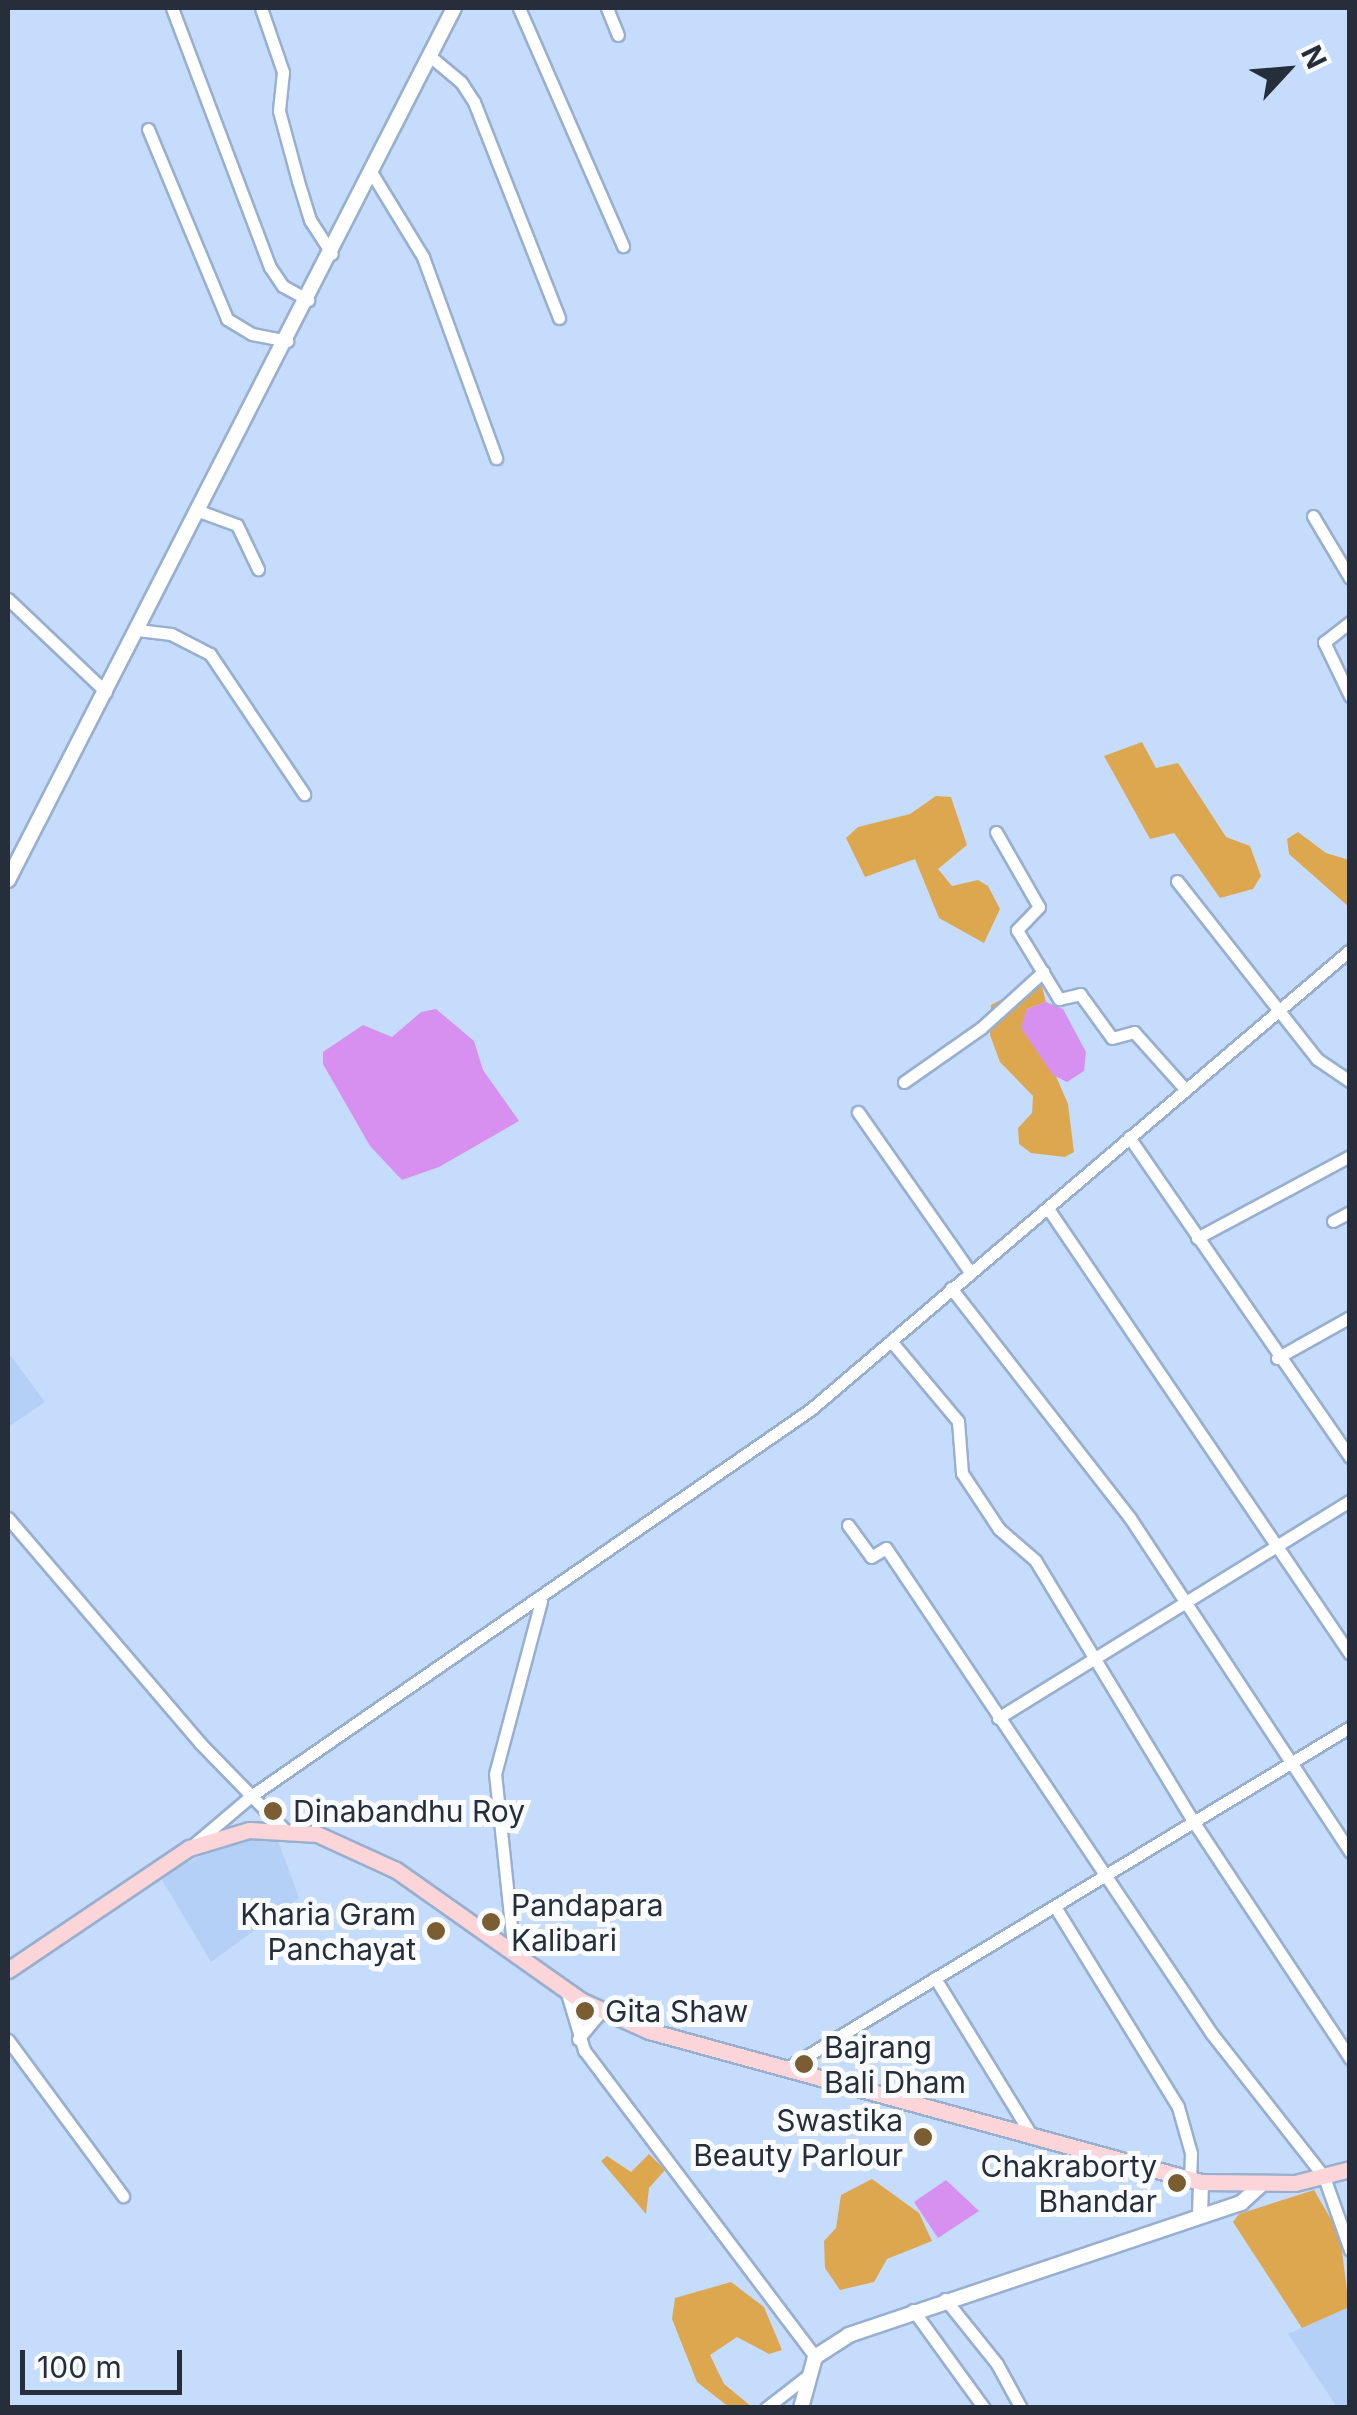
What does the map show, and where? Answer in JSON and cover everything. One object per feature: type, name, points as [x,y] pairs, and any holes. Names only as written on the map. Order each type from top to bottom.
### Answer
[{"type":"main road","points":[[8,1970],[189,1848],[221,1836],[285,1830],[350,1846],[396,1870],[602,2012],[1035,2140],[1262,2184],[1346,2170]]},
{"type":"street","points":[[172,8],[270,267],[283,286],[308,300]]},
{"type":"street","points":[[261,8],[282,72],[279,112],[298,181],[310,220],[332,254]]},
{"type":"street","points":[[8,880],[332,254],[454,8]]},
{"type":"street","points":[[518,8],[623,246]]},
{"type":"street","points":[[607,8],[618,35]]},
{"type":"street","points":[[431,57],[461,82],[474,102],[559,318]]},
{"type":"street","points":[[148,130],[227,319],[252,334],[287,341]]},
{"type":"street","points":[[372,175],[423,257],[496,458]]},
{"type":"street","points":[[199,511],[237,524],[258,568]]},
{"type":"street","points":[[1313,516],[1350,578]]},
{"type":"street","points":[[8,599],[106,692]]},
{"type":"street","points":[[1350,622],[1324,642],[1350,696]]},
{"type":"street","points":[[138,630],[171,634],[210,654],[301,790]]},
{"type":"street","points":[[996,832],[1039,907],[1017,927],[1061,1000],[1082,996],[1112,1038],[1138,1034],[1184,1088]]},
{"type":"street","points":[[1176,881],[1319,1060],[1350,1081]]},
{"type":"street","points":[[189,1848],[252,1796],[541,1600],[810,1410],[1350,950]]},
{"type":"street","points":[[904,1082],[980,1028],[1042,972]]},
{"type":"street","points":[[858,1112],[970,1272]]},
{"type":"street","points":[[1129,1137],[1277,1358],[1350,1456]]},
{"type":"street","points":[[1197,1238],[1350,1156]]},
{"type":"street","points":[[1049,1210],[1350,1654]]},
{"type":"street","points":[[1333,1221],[1350,1212]]},
{"type":"street","points":[[952,1288],[1188,1604],[1350,1852]]},
{"type":"street","points":[[1277,1358],[1350,1316]]},
{"type":"street","points":[[890,1341],[958,1421],[962,1473],[999,1529],[1027,1548],[1195,1824],[1350,2058]]},
{"type":"street","points":[[998,1718],[1188,1604],[1350,1500]]},
{"type":"street","points":[[8,1518],[285,1830]]},
{"type":"street","points":[[848,1525],[871,1557],[886,1548],[1106,1879],[1320,2172],[1350,2250]]},
{"type":"street","points":[[514,1954],[496,1774],[541,1600]]},
{"type":"street","points":[[787,2068],[1057,1910],[1350,1727]]},
{"type":"street","points":[[1057,1910],[1178,2107],[1200,2213]]},
{"type":"street","points":[[935,1978],[1035,2140]]},
{"type":"street","points":[[566,1990],[578,2039],[815,2357]]},
{"type":"street","points":[[578,2039],[602,2012]]},
{"type":"street","points":[[8,2040],[123,2196]]},
{"type":"street","points":[[801,2408],[806,2378],[815,2357],[849,2334],[1251,2199],[1262,2184]]},
{"type":"street","points":[[945,2300],[997,2364],[1021,2408]]},
{"type":"street","points":[[913,2310],[984,2408]]},
{"type":"street","points":[[766,2408],[806,2378]]},
{"type":"shaded area","points":[[1142,742],[1156,768],[1178,763],[1226,837],[1250,846],[1261,876],[1253,889],[1220,898],[1174,833],[1150,839],[1104,756]]},
{"type":"shaded area","points":[[936,796],[951,797],[967,845],[938,869],[952,886],[978,880],[988,886],[1000,909],[984,943],[939,918],[915,859],[865,877],[846,838],[858,827],[910,814]]},
{"type":"shaded area","points":[[1298,832],[1326,853],[1349,860],[1349,907],[1289,854],[1287,839]]},
{"type":"shaded area","points":[[1040,979],[1046,1002],[1027,1009],[1068,1104],[1074,1152],[1065,1157],[1031,1153],[1019,1144],[1018,1128],[1032,1113],[1033,1096],[1000,1062],[990,1035],[991,1005]]},
{"type":"shaded area","points":[[1046,1002],[1063,1009],[1086,1052],[1084,1071],[1067,1082],[1053,1075],[1021,1028],[1027,1009]]},
{"type":"shaded area","points":[[436,1009],[474,1041],[483,1070],[519,1121],[439,1167],[402,1180],[370,1146],[323,1064],[323,1052],[363,1025],[392,1037],[421,1012]]},
{"type":"shaded area","points":[[11,1356],[45,1402],[8,1427],[8,1358]]},
{"type":"shaded area","points":[[276,1835],[299,1898],[211,1962],[159,1875],[239,1839]]},
{"type":"shaded area","points":[[649,2154],[665,2170],[649,2188],[646,2214],[601,2161],[607,2156],[631,2172]]},
{"type":"shaded area","points":[[872,2179],[919,2213],[932,2241],[887,2259],[874,2282],[840,2290],[825,2268],[824,2241],[836,2228],[841,2195]]},
{"type":"shaded area","points":[[946,2180],[979,2211],[938,2238],[914,2202]]},
{"type":"shaded area","points":[[1314,2190],[1340,2235],[1349,2307],[1302,2328],[1233,2222],[1239,2214]]},
{"type":"shaded area","points":[[731,2282],[764,2307],[782,2350],[769,2354],[737,2337],[710,2355],[724,2384],[752,2407],[729,2407],[697,2382],[672,2319],[675,2298]]},
{"type":"shaded area","points":[[1349,2307],[1349,2407],[1337,2407],[1288,2334]]},
{"type":"place","name":"Dinabandhu Roy","points":[[273,1811]]},
{"type":"place","name":"Pandapara Kalibari","points":[[491,1922]]},
{"type":"place","name":"Kharia Gram Panchayat","points":[[436,1931]]},
{"type":"place","name":"Gita Shaw","points":[[585,2011]]},
{"type":"place","name":"Bajrang Bali Dham","points":[[804,2064]]},
{"type":"place","name":"Swastika Beauty Parlour","points":[[923,2137]]},
{"type":"place","name":"Chakraborty Bhandar","points":[[1177,2183]]}]
